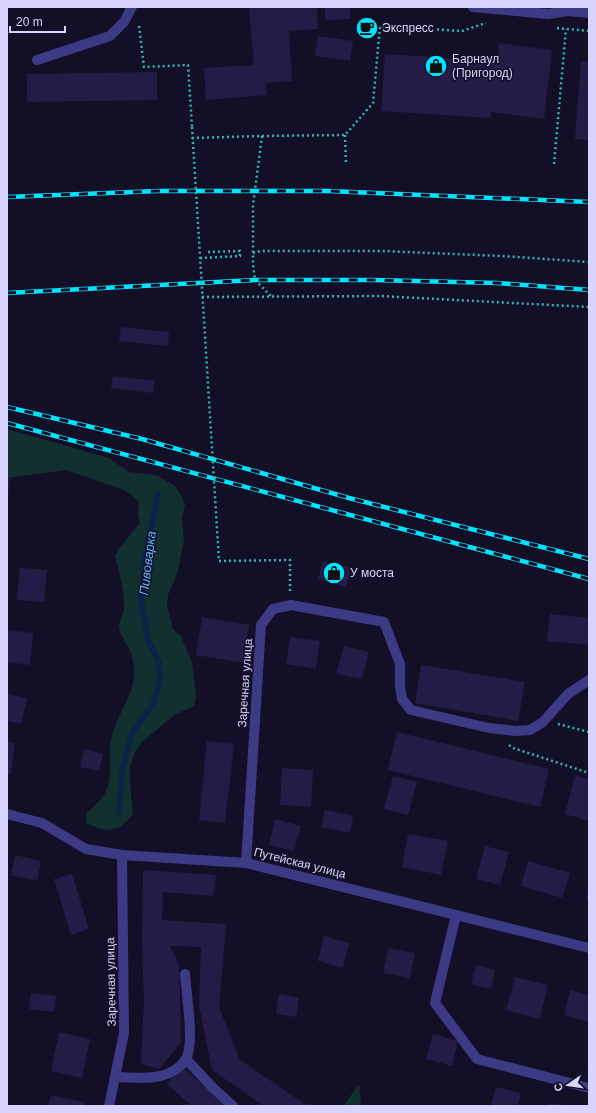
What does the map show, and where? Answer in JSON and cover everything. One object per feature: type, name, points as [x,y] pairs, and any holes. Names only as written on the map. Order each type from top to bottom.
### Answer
[{"type":"street","points":[[37,60],[110,36],[124,22],[132,7]]},
{"type":"street","points":[[473,7],[548,14],[568,11],[589,13]]},
{"type":"street","name":"Заречная улица","points":[[246,863],[261,625],[273,609],[291,605],[384,622],[400,664],[400,686],[402,699],[412,710],[489,728]]},
{"type":"street","points":[[489,728],[516,731],[530,730],[543,722],[568,694],[589,680]]},
{"type":"street","name":"Путейская улица","points":[[7,814],[42,823],[86,849],[122,855],[246,863],[589,948]]},
{"type":"street","name":"Заречная улица","points":[[109,1106],[124,1033],[122,855]]},
{"type":"street","points":[[456,915],[435,1003],[477,1059],[589,1088]]},
{"type":"street","points":[[115,1077],[156,1077],[165,1075],[186,1059],[190,1043],[185,974]]},
{"type":"street","points":[[186,1059],[213,1088],[233,1106]]},
{"type":"path","points":[[554,164],[568,11]]},
{"type":"path","points":[[346,164],[345,135],[373,103],[380,26],[462,32],[487,23]]},
{"type":"path","points":[[550,28],[589,31]]},
{"type":"path","points":[[140,29],[144,67],[188,65],[219,561],[290,560],[289,580]]},
{"type":"path","points":[[192,138],[345,135]]},
{"type":"path","points":[[262,136],[253,205],[253,253],[255,280],[272,297]]},
{"type":"path","points":[[200,258],[240,256],[240,251],[208,252]]},
{"type":"path","points":[[253,253],[261,251],[381,251],[502,256],[589,262]]},
{"type":"path","points":[[202,297],[380,296],[589,307]]},
{"type":"path","points":[[543,722],[560,724],[589,732]]},
{"type":"path","points":[[489,728],[512,748],[589,773]]},
{"type":"green space","points":[[7,429],[109,458],[129,472],[156,475],[175,486],[185,505],[182,518],[184,540],[177,574],[168,595],[167,606],[173,629],[181,636],[192,663],[196,696],[194,706],[174,715],[141,743],[135,752],[130,766],[133,814],[128,820],[117,828],[106,830],[86,823],[87,813],[97,804],[106,791],[110,777],[110,746],[113,731],[134,679],[134,667],[131,654],[121,635],[119,627],[124,610],[124,595],[115,556],[120,547],[140,523],[138,514],[139,503],[133,496],[124,490],[66,470],[7,478]]},
{"type":"green space","points":[[359,1084],[361,1106],[327,1106],[344,1105]]},
{"type":"building","points":[[249,7],[317,7],[318,29],[289,31],[292,81],[266,83],[267,95],[206,100],[204,68],[254,65]]},
{"type":"building","points":[[325,7],[350,7],[351,19],[325,20]]},
{"type":"building","points":[[318,36],[353,41],[350,61],[315,56]]},
{"type":"building","points":[[499,43],[552,50],[544,119],[491,112],[491,118],[381,111],[385,54],[497,61]]},
{"type":"building","points":[[581,61],[589,62],[589,140],[575,139]]},
{"type":"building","points":[[157,72],[157,100],[27,102],[27,74]]},
{"type":"building","points":[[121,327],[169,332],[168,346],[119,341]]},
{"type":"building","points":[[113,376],[155,381],[153,393],[111,388]]},
{"type":"building","points":[[7,478],[10,479],[8,497],[7,497]]},
{"type":"building","name":"У моста","points":[[323,561],[351,568],[346,587],[318,579]]},
{"type":"building","points":[[20,568],[47,570],[44,602],[17,600]]},
{"type":"building","points":[[550,614],[589,618],[589,645],[547,641]]},
{"type":"building","points":[[202,617],[249,625],[243,663],[196,655]]},
{"type":"building","points":[[7,630],[33,633],[30,665],[7,662]]},
{"type":"building","points":[[290,637],[320,641],[316,669],[286,664]]},
{"type":"building","points":[[344,646],[369,652],[362,679],[336,674]]},
{"type":"building","points":[[421,665],[525,682],[518,721],[415,703]]},
{"type":"building","points":[[7,694],[27,698],[21,724],[7,721]]},
{"type":"building","points":[[397,732],[549,769],[540,807],[388,770]]},
{"type":"building","points":[[207,741],[234,744],[225,823],[199,820]]},
{"type":"building","points":[[7,742],[15,743],[11,774],[7,774]]},
{"type":"building","points":[[84,749],[103,754],[99,771],[80,767]]},
{"type":"building","points":[[282,768],[313,770],[311,807],[280,805]]},
{"type":"building","points":[[575,775],[589,779],[589,821],[565,814]]},
{"type":"building","points":[[393,776],[417,782],[408,815],[384,809]]},
{"type":"building","points":[[325,810],[353,816],[350,833],[321,827]]},
{"type":"building","points":[[275,819],[301,826],[294,851],[269,845]]},
{"type":"building","points":[[408,834],[448,841],[441,875],[402,867]]},
{"type":"building","points":[[485,846],[509,852],[500,885],[476,879]]},
{"type":"building","points":[[15,855],[41,861],[37,881],[11,875]]},
{"type":"building","points":[[528,861],[570,873],[562,898],[521,886]]},
{"type":"building","points":[[143,870],[216,875],[213,896],[163,892],[162,920],[226,924],[219,1007],[240,1060],[308,1106],[264,1106],[212,1070],[199,1005],[201,947],[170,946],[179,965],[181,1042],[159,1069],[141,1064],[144,1000],[142,941]]},
{"type":"building","points":[[72,874],[89,929],[71,935],[54,879]]},
{"type":"building","points":[[589,890],[589,901],[586,900]]},
{"type":"building","points":[[324,936],[349,943],[343,968],[318,961]]},
{"type":"building","points":[[388,948],[415,953],[410,978],[383,973]]},
{"type":"building","points":[[476,965],[495,970],[491,989],[471,984]]},
{"type":"building","points":[[515,977],[548,985],[540,1019],[506,1010]]},
{"type":"building","points":[[570,990],[589,995],[589,1022],[564,1015]]},
{"type":"building","points":[[31,993],[56,996],[54,1012],[29,1009]]},
{"type":"building","points":[[279,994],[299,998],[296,1017],[276,1014]]},
{"type":"building","points":[[59,1032],[90,1039],[82,1078],[51,1071]]},
{"type":"building","points":[[433,1034],[458,1041],[452,1066],[426,1059]]},
{"type":"building","points":[[182,1067],[226,1106],[192,1106],[167,1084]]},
{"type":"building","points":[[496,1087],[521,1093],[518,1106],[491,1106]]},
{"type":"building","points":[[51,1095],[84,1102],[83,1106],[48,1106]]},
{"type":"building","points":[[549,1103],[563,1105],[563,1106],[548,1106]]},
{"type":"waterway","name":"Пивоварка","points":[[119,812],[122,771],[132,733],[153,704],[160,682],[159,662],[148,640],[141,599],[145,557],[158,494]]},
{"type":"railway","points":[[7,197],[158,191],[328,191],[589,202]]},
{"type":"railway","points":[[7,293],[255,280],[374,280],[497,283],[589,290]]},
{"type":"railway","points":[[7,407],[142,439],[349,498],[589,559]]},
{"type":"railway","points":[[7,423],[589,579]]},
{"type":"place","name":"Экспресс","points":[[367,28]]},
{"type":"place","name":"Барнаул (Пригород)","points":[[436,66]]},
{"type":"place","name":"У моста","points":[[334,573]]}]
